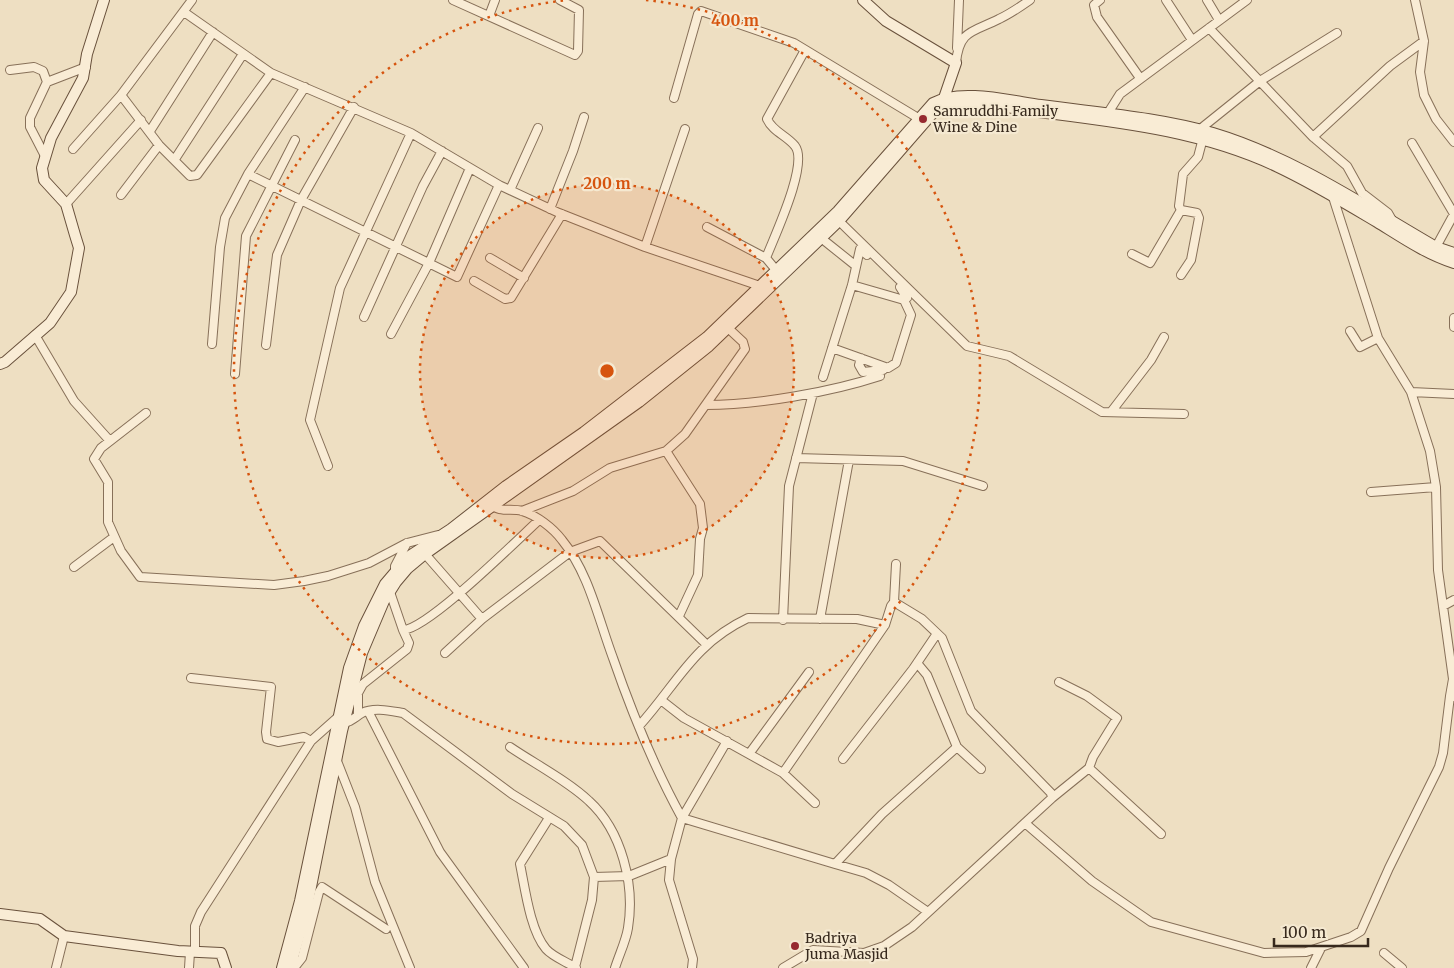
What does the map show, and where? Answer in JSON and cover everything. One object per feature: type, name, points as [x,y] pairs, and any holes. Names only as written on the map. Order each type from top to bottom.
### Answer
[{"type":"main road","points":[[0,364],[6,362],[50,322],[71,292],[79,248],[66,204],[44,180],[42,168],[51,138],[83,78],[87,54],[104,0]]},
{"type":"main road","points":[[863,0],[886,21],[956,58],[945,102]]},
{"type":"main road","points":[[489,504],[639,402],[728,328],[736,314],[776,270],[821,238],[839,221],[933,104],[996,99],[1164,121],[1201,134],[1278,167],[1333,197],[1428,254],[1454,263]]},
{"type":"main road","points":[[945,102],[1146,126],[1201,134],[1244,144],[1286,162],[1436,247],[1454,254]]},
{"type":"main road","points":[[341,720],[362,653],[390,592],[407,569],[489,504],[656,378],[736,314],[800,253],[921,120]]},
{"type":"main road","points":[[282,968],[300,901],[356,648],[376,600],[395,571],[408,557],[442,534],[466,522]]},
{"type":"main road","points":[[290,968],[306,912],[337,760],[336,743]]},
{"type":"main road","points":[[0,914],[40,919],[64,936],[193,952],[221,953],[226,968]]},
{"type":"street","points":[[73,149],[121,95],[192,0]]},
{"type":"street","points":[[453,0],[575,55],[578,51],[580,10],[560,0]]},
{"type":"street","points":[[489,16],[495,0]]},
{"type":"street","points":[[956,58],[959,0]]},
{"type":"street","points":[[956,58],[970,31],[999,20],[1029,0]]},
{"type":"street","points":[[1100,0],[1094,5],[1097,17],[1140,78]]},
{"type":"street","points":[[1166,0],[1192,40]]},
{"type":"street","points":[[1207,0],[1219,20]]},
{"type":"street","points":[[1108,114],[1120,94],[1247,0]]},
{"type":"street","points":[[1415,0],[1424,41],[1420,72],[1424,95],[1436,118],[1454,142]]},
{"type":"street","points":[[674,98],[698,14],[701,11],[794,43],[921,120]]},
{"type":"street","points":[[184,12],[271,73],[411,133],[510,190],[550,209],[645,247],[760,286]]},
{"type":"street","points":[[1209,28],[1313,137],[1348,166],[1362,192],[1388,213],[1394,223]]},
{"type":"street","points":[[150,131],[213,32]]},
{"type":"street","points":[[1132,254],[1150,262],[1181,210],[1179,206],[1182,178],[1186,169],[1198,157],[1201,134],[1260,81],[1337,33]]},
{"type":"street","points":[[1313,137],[1390,66],[1424,41]]},
{"type":"street","points":[[766,258],[786,207],[799,156],[795,146],[771,128],[767,119],[805,50]]},
{"type":"street","points":[[175,159],[243,54]]},
{"type":"street","points":[[10,70],[34,67],[43,71],[47,82]]},
{"type":"street","points":[[45,156],[30,127],[30,118],[47,82],[86,67]]},
{"type":"street","points":[[121,95],[159,145],[190,176],[197,174],[271,73]]},
{"type":"street","points":[[212,344],[220,248],[225,218],[248,174],[304,87]]},
{"type":"street","points":[[266,345],[277,255],[301,200],[354,107]]},
{"type":"street","points":[[550,209],[584,117]]},
{"type":"street","points":[[66,204],[141,120]]},
{"type":"street","points":[[510,190],[538,128]]},
{"type":"street","points":[[645,247],[685,129]]},
{"type":"street","points":[[328,466],[310,420],[340,288],[411,133]]},
{"type":"street","points":[[235,374],[246,236],[295,140]]},
{"type":"street","points":[[1412,143],[1454,214],[1436,247]]},
{"type":"street","points":[[121,195],[159,145]]},
{"type":"street","points":[[364,317],[423,186],[442,151]]},
{"type":"street","points":[[391,334],[429,263],[470,168]]},
{"type":"street","points":[[248,174],[457,277],[499,184]]},
{"type":"street","points":[[1025,823],[1092,881],[1151,922],[1264,953],[1306,952],[1351,938],[1361,931],[1389,868],[1439,767],[1454,679],[1438,570],[1436,488],[1430,451],[1411,392],[1378,338],[1333,197]]},
{"type":"street","points":[[1181,210],[1197,213],[1199,218],[1191,260],[1182,275]]},
{"type":"street","points":[[474,281],[509,299],[524,278],[562,214]]},
{"type":"street","points":[[839,221],[967,346],[1008,356],[1102,412],[1184,414]]},
{"type":"street","points":[[707,227],[766,258],[776,270]]},
{"type":"street","points":[[821,238],[856,266]]},
{"type":"street","points":[[823,377],[852,285],[860,249],[906,293],[908,298]]},
{"type":"street","points":[[490,258],[524,278]]},
{"type":"street","points":[[832,348],[888,368],[896,363],[911,312],[904,300],[852,285]]},
{"type":"street","points":[[1454,318],[1454,327]]},
{"type":"street","points":[[522,511],[573,491],[610,468],[666,451],[685,434],[745,349],[743,342],[728,328]]},
{"type":"street","points":[[1350,331],[1360,347],[1378,338]]},
{"type":"street","points":[[35,336],[74,401],[110,441]]},
{"type":"street","points":[[1111,412],[1151,360],[1164,337]]},
{"type":"street","points":[[706,405],[722,405],[813,393],[882,373],[863,372],[859,365],[861,358]]},
{"type":"street","points":[[1411,392],[1454,394]]},
{"type":"street","points":[[783,620],[789,486],[813,393]]},
{"type":"street","points":[[146,413],[97,452],[94,459],[108,482],[108,522],[114,537],[135,572],[144,579],[158,577],[274,585],[328,576],[374,562],[407,543],[442,534]]},
{"type":"street","points":[[666,451],[700,504],[703,528],[700,539],[698,575],[679,616]]},
{"type":"street","points":[[796,458],[903,461],[983,486]]},
{"type":"street","points":[[820,620],[849,460]]},
{"type":"street","points":[[1370,492],[1436,488]]},
{"type":"street","points":[[489,504],[522,511],[539,520],[563,540],[586,579],[639,726],[665,787],[682,818],[866,873],[889,885],[928,912]]},
{"type":"street","points":[[403,630],[410,630],[422,623],[460,592],[539,520]]},
{"type":"street","points":[[74,567],[114,537]]},
{"type":"street","points":[[444,653],[482,619],[570,552],[600,541],[706,644]]},
{"type":"street","points":[[395,571],[395,566],[407,543]]},
{"type":"street","points":[[426,554],[482,619]]},
{"type":"street","points":[[782,772],[885,625],[890,606],[894,602],[896,564]]},
{"type":"street","points":[[358,715],[358,693],[363,684],[407,649],[409,643],[390,592]]},
{"type":"street","points":[[1442,606],[1454,600]]},
{"type":"street","points":[[894,602],[922,619],[936,635],[942,638],[972,711],[1052,793],[1052,798]]},
{"type":"street","points":[[639,726],[661,700],[684,667],[706,644],[732,626],[748,618],[783,620],[857,619],[885,625]]},
{"type":"street","points":[[843,759],[917,663],[936,635]]},
{"type":"street","points":[[917,663],[927,676],[957,746],[982,768]]},
{"type":"street","points":[[749,754],[809,672]]},
{"type":"street","points":[[191,678],[271,686],[267,738],[278,742],[304,737],[311,741]]},
{"type":"street","points":[[783,968],[813,950],[864,953],[884,946],[912,927],[1052,798],[1089,768],[1093,757],[1117,718],[1087,696],[1059,682]]},
{"type":"street","points":[[661,700],[684,718],[782,772],[815,803]]},
{"type":"street","points":[[189,968],[193,952],[195,926],[201,912],[311,741],[341,720],[352,722],[358,715],[368,711],[389,710],[403,713],[512,794],[564,826],[582,845],[594,878],[592,900],[575,968],[547,949],[538,935],[530,911],[520,864],[549,818]]},
{"type":"street","points":[[368,711],[440,852],[524,968]]},
{"type":"street","points":[[1445,740],[1454,743]]},
{"type":"street","points":[[692,968],[693,959],[670,880],[671,859],[682,818],[727,741]]},
{"type":"street","points":[[835,864],[882,814],[957,746]]},
{"type":"street","points":[[510,748],[588,800],[604,816],[616,835],[628,876],[628,928],[615,968]]},
{"type":"street","points":[[337,760],[355,807],[374,882],[410,968]]},
{"type":"street","points":[[1089,768],[1161,834]]},
{"type":"street","points":[[594,878],[628,876],[671,859]]},
{"type":"street","points":[[294,968],[302,958],[319,892],[322,887],[386,929]]},
{"type":"street","points":[[56,968],[64,936]]},
{"type":"street","points":[[1312,968],[1321,948]]},
{"type":"street","points":[[1384,953],[1402,968]]},
{"type":"place","name":"Samruddhi Family Wine & Dine","points":[[923,119]]},
{"type":"place","name":"Badriya Juma Masjid","points":[[795,946]]}]
